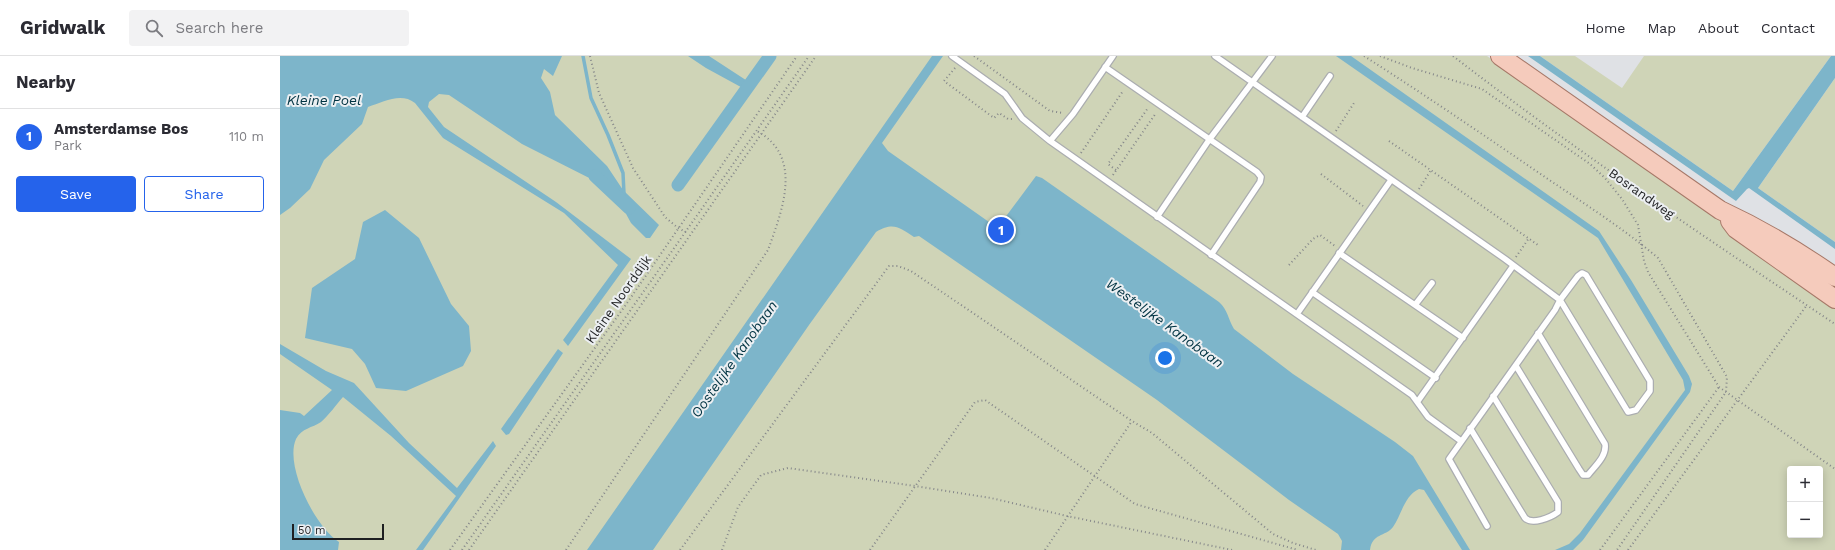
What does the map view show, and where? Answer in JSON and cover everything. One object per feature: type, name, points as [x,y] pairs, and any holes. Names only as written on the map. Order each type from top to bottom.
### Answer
[{"type":"main road","points":[[1500,56],[1720,210],[1757,227],[1801,253],[1835,277]]},
{"type":"main road","points":[[1720,210],[1736,229],[1835,299]]},
{"type":"lane","points":[[952,56],[1005,94],[1022,118],[1076,161],[1412,395],[1418,401],[1428,417],[1461,442]]},
{"type":"lane","points":[[1050,141],[1073,114],[1113,56]]},
{"type":"lane","points":[[1215,56],[1414,195],[1560,300],[1626,409],[1631,412],[1636,410],[1650,391],[1650,381],[1586,275],[1582,273],[1578,276],[1560,300],[1556,310],[1448,459],[1488,526]]},
{"type":"lane","points":[[1156,216],[1209,140],[1272,56]]},
{"type":"lane","points":[[1106,67],[1257,172],[1261,177],[1260,182],[1211,255]]},
{"type":"lane","points":[[1302,117],[1330,76]]},
{"type":"lane","points":[[1297,314],[1391,180]]},
{"type":"lane","points":[[1340,252],[1463,338]]},
{"type":"lane","points":[[1418,401],[1436,378],[1513,266]]},
{"type":"lane","points":[[1415,305],[1432,283]]},
{"type":"lane","points":[[1312,292],[1436,378]]},
{"type":"lane","points":[[1516,366],[1579,469],[1583,475],[1588,475],[1604,455],[1606,450],[1605,444],[1538,333]]},
{"type":"lane","points":[[1470,428],[1524,518],[1528,521],[1534,522],[1554,515],[1558,512],[1558,502],[1493,396]]},
{"type":"path","points":[[590,56],[599,93],[633,168],[665,217],[678,228],[686,232]]},
{"type":"path","name":"Kleine Noorddijk","points":[[450,550],[625,306],[798,56]]},
{"type":"path","points":[[462,550],[809,56]]},
{"type":"path","points":[[469,550],[816,56]]},
{"type":"path","points":[[974,56],[1050,111],[1073,114]]},
{"type":"path","points":[[1380,56],[1412,68],[1482,89],[1565,146],[1605,178],[1622,199],[1638,225],[1644,260],[1648,272],[1719,387],[1835,469]]},
{"type":"path","name":"Bosrandweg","points":[[1453,56],[1508,98],[1685,223],[1835,324]]},
{"type":"path","points":[[960,62],[944,81],[994,118],[999,113],[1008,119],[1022,118]]},
{"type":"path","points":[[1076,161],[1128,83]]},
{"type":"path","points":[[1116,170],[1108,164],[1153,101]]},
{"type":"path","points":[[1331,138],[1354,103]]},
{"type":"path","points":[[1108,182],[1161,106]]},
{"type":"path","points":[[566,550],[768,250],[779,219],[786,188],[785,168],[775,147],[757,131]]},
{"type":"path","points":[[1389,141],[1538,244]]},
{"type":"path","points":[[1414,195],[1431,170]]},
{"type":"path","points":[[1321,174],[1369,210]]},
{"type":"path","points":[[1289,265],[1313,238],[1320,235],[1340,252]]},
{"type":"path","points":[[1513,266],[1514,259],[1529,238]]},
{"type":"path","points":[[680,550],[889,266],[898,266],[911,271],[1132,422],[1152,433],[1273,534],[1293,543],[1316,550]]},
{"type":"path","points":[[1628,550],[1807,306]]},
{"type":"path","points":[[1600,550],[1719,387]]},
{"type":"path","points":[[870,550],[975,402],[985,400],[1136,504],[1298,550]]},
{"type":"path","points":[[1045,550],[1132,422]]},
{"type":"path","points":[[722,550],[738,506],[761,475],[788,468],[991,498],[1067,516],[1232,550]]},
{"type":"path","points":[[1290,547],[1293,543]]},
{"type":"green space","points":[[280,56],[1487,56],[1708,211],[1747,242],[1835,304],[1835,550],[280,550]]},
{"type":"green space","points":[[1540,56],[1575,56],[1622,88],[1644,56],[1831,56],[1733,191]]},
{"type":"green space","points":[[1835,78],[1835,242],[1758,188]]},
{"type":"water","name":"Kleine Poel","points":[[280,56],[562,56],[553,76],[544,69],[541,78],[550,92],[555,115],[607,166],[623,190],[659,225],[650,238],[646,238],[631,223],[613,190],[522,144],[449,95],[439,94],[429,102],[428,107],[444,127],[556,202],[631,259],[568,346],[563,340],[618,265],[564,213],[443,138],[415,103],[410,100],[404,98],[392,99],[368,107],[362,124],[324,160],[310,189],[290,208],[280,215]]},
{"type":"water","points":[[688,56],[709,56],[755,86],[750,92],[706,68]]},
{"type":"water","points":[[932,56],[943,56],[882,143],[888,151],[989,222],[995,223],[1004,219],[1036,176],[1042,178],[1219,302],[1226,311],[1234,329],[1293,374],[1395,442],[1413,456],[1470,550],[1462,550],[1424,490],[1419,489],[1410,496],[1393,527],[1373,541],[1370,550],[1341,550],[1342,541],[1338,534],[1289,500],[1157,400],[919,236],[914,237],[900,228],[887,227],[876,232],[809,325],[653,550],[587,550]]},
{"type":"water","points":[[1336,56],[1351,56],[1599,231],[1631,280],[1689,376],[1692,384],[1690,392],[1583,540],[1573,550],[1555,550],[1569,544],[1580,533],[1685,390],[1683,380],[1598,238]]},
{"type":"water","points":[[1528,56],[1540,56],[1733,191],[1831,56],[1835,56],[1835,78],[1758,188],[1835,242],[1835,249],[1749,188],[1736,201]]},
{"type":"water","points":[[385,210],[419,238],[451,304],[469,326],[471,351],[463,366],[406,391],[376,388],[365,364],[352,349],[305,338],[312,288],[355,259],[363,222]]},
{"type":"water","points":[[280,344],[326,371],[354,383],[409,443],[457,488],[493,441],[496,446],[423,550],[416,550],[456,496],[391,436],[343,397],[321,422],[304,430],[298,435],[293,451],[294,465],[304,495],[321,524],[330,535],[339,542],[338,550],[280,550],[280,410],[300,413],[304,416],[332,390],[280,354]]},
{"type":"water","points":[[558,349],[563,353],[509,434],[506,435],[501,429]]},
{"type":"waterway","points":[[583,56],[591,98],[623,173],[624,194]]},
{"type":"waterway","points":[[678,185],[770,56]]},
{"type":"waterway","points":[[595,176],[629,208]]},
{"type":"place","name":"Amsterdamse Bos","points":[[1001,230]]},
{"type":"water label","name":"Westelijke Kanobaan","points":[[1165,323]]},
{"type":"water label","name":"Oostelijke Kanobaan","points":[[734,359]]}]
